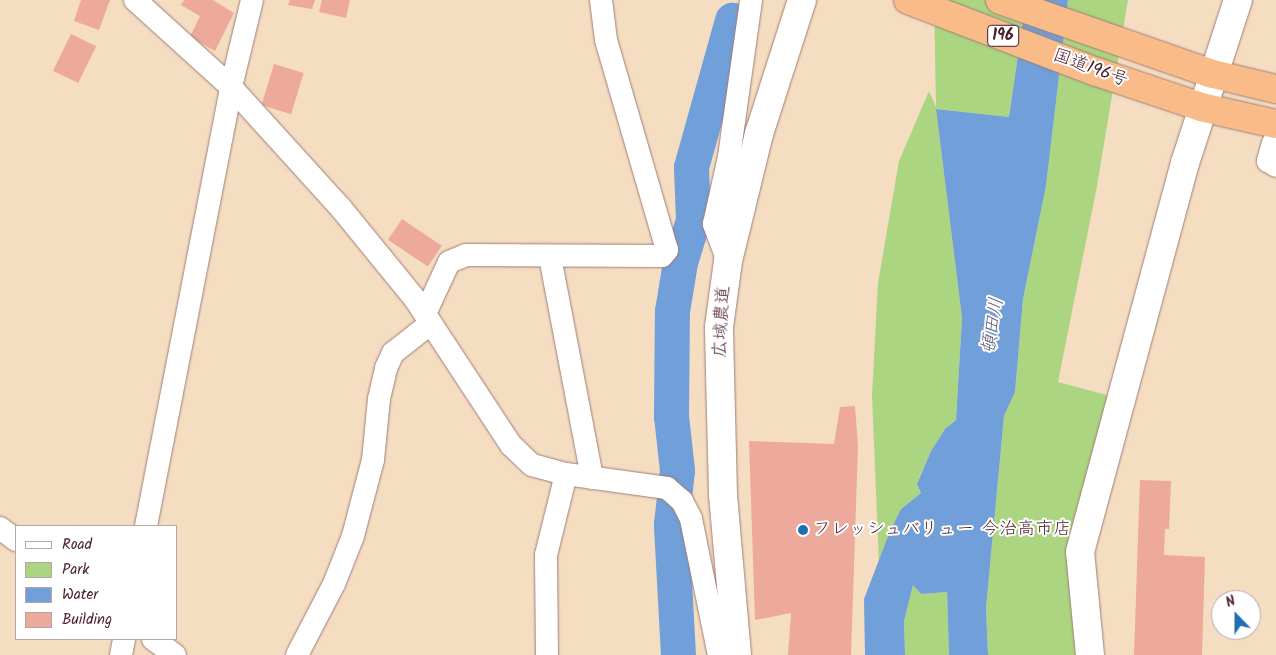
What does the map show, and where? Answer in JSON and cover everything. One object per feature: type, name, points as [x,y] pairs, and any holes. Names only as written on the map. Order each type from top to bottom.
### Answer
[{"type":"highway","name":"国道196号","points":[[908,0],[1097,72],[1275,133]]},
{"type":"highway","name":"国道196号","points":[[1000,0],[1100,37],[1212,74],[1276,90]]},
{"type":"street","points":[[135,0],[232,87],[340,208],[428,318],[511,445],[532,465],[566,474],[667,488],[682,501],[691,518],[719,655]]},
{"type":"street","points":[[146,525],[232,87],[252,0]]},
{"type":"street","points":[[297,655],[334,584],[353,536],[373,460],[379,398],[386,368],[392,353],[428,318],[449,262],[466,255],[550,257],[662,256],[667,250],[606,40],[601,0]]},
{"type":"street","points":[[728,261],[714,224],[729,157],[751,0]]},
{"type":"street","name":"広域農道","points":[[737,655],[723,495],[719,327],[728,261],[759,134],[802,0]]},
{"type":"street","points":[[1090,655],[1080,552],[1201,107],[1238,0]]},
{"type":"street","points":[[1275,133],[1268,161],[1276,166]]},
{"type":"street","points":[[550,257],[592,478]]},
{"type":"street","points":[[547,655],[546,555],[566,474]]},
{"type":"street","points":[[0,528],[15,539]]},
{"type":"street","points":[[121,655],[124,640]]},
{"type":"street","points":[[154,640],[175,655]]},
{"type":"green space","points":[[934,0],[1026,0],[1009,117],[936,109],[962,318],[956,420],[945,429],[931,451],[917,483],[921,493],[901,509],[879,564],[872,396],[878,283],[899,161],[929,91],[936,107]]},
{"type":"green space","points":[[1068,0],[1128,0],[1097,186],[1058,382],[1110,396],[1066,548],[1080,655],[988,655],[986,608],[1004,416],[1015,392],[1023,299],[1046,186]]},
{"type":"green space","points":[[913,584],[921,594],[947,592],[949,655],[905,655],[904,621]]},
{"type":"water","name":"頓田川","points":[[1026,0],[1068,0],[1046,186],[1023,299],[1015,392],[1004,416],[986,608],[988,655],[949,655],[947,592],[921,594],[913,585],[904,621],[905,655],[865,655],[864,599],[889,534],[901,509],[921,493],[917,484],[931,451],[945,429],[956,420],[962,318],[936,109],[1009,117]]},
{"type":"building","points":[[81,0],[110,0],[99,30],[74,21]]},
{"type":"building","points":[[184,0],[213,0],[234,13],[215,51],[190,37],[200,16],[181,5]]},
{"type":"building","points":[[290,0],[315,0],[312,9],[288,5]]},
{"type":"building","points":[[322,0],[350,0],[346,18],[319,12]]},
{"type":"building","points":[[71,34],[96,46],[78,83],[53,71]]},
{"type":"building","points":[[274,64],[304,73],[291,114],[261,105]]},
{"type":"building","points":[[402,219],[442,246],[428,267],[388,240]]},
{"type":"building","name":"フレッシュバリュー 今治高市店","points":[[855,406],[858,446],[851,655],[788,655],[791,613],[755,620],[749,441],[834,444],[840,407]]},
{"type":"building","points":[[1140,480],[1171,481],[1169,529],[1165,529],[1164,555],[1205,557],[1202,655],[1134,655]]},
{"type":"waterway","points":[[678,655],[671,524],[677,470],[671,416],[672,311],[680,262],[693,220],[691,167],[732,20]]},
{"type":"place","name":"フレッシュバリュー 今治高市店","points":[[803,530]]}]
